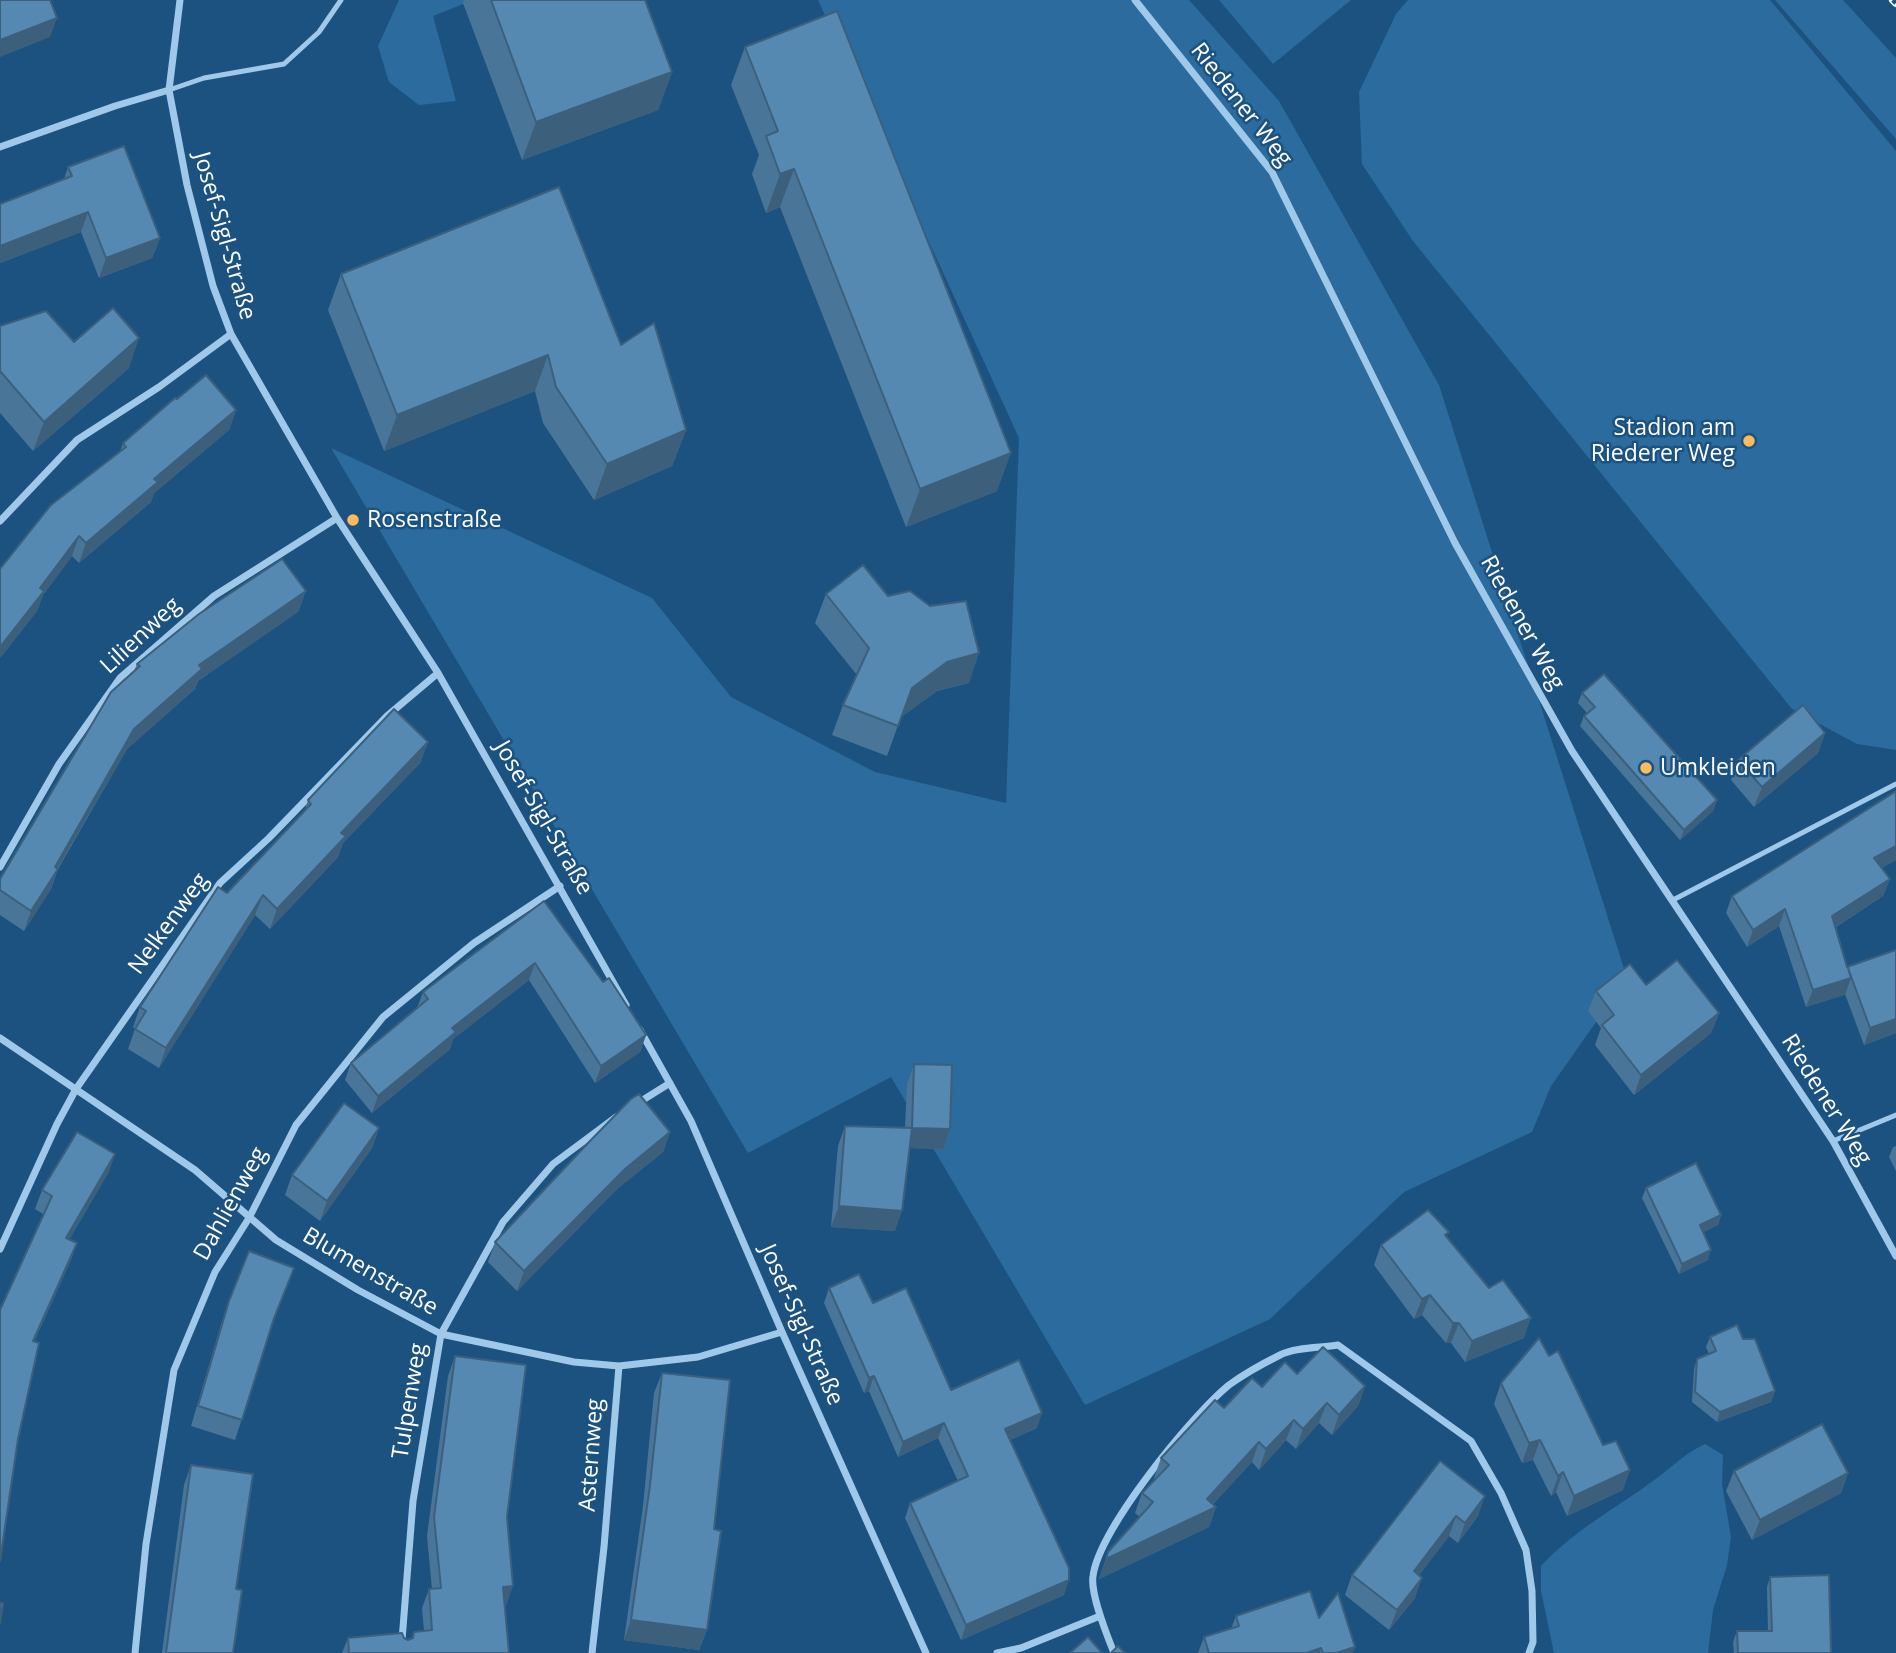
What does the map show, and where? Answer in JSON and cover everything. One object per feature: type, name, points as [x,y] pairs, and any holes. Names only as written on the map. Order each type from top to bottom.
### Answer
[{"type":"street","name":"Josef-Sigl-Straße","points":[[180,0],[169,90],[187,185],[213,286],[231,334],[337,518],[438,673],[631,1014]]},
{"type":"street","name":"Riedener Weg","points":[[1135,0],[1272,172],[1455,543],[1572,751],[1833,1141],[1896,1256]]},
{"type":"street","points":[[0,147],[169,90]]},
{"type":"street","points":[[0,521],[77,440],[159,387],[231,334]]},
{"type":"street","name":"Lilienweg","points":[[0,867],[59,764],[120,678],[214,596],[337,518]]},
{"type":"street","name":"Nelkenweg","points":[[0,1249],[57,1124],[76,1089],[220,883],[269,838],[387,716],[438,673]]},
{"type":"street","name":"Dahlienweg","points":[[135,1653],[146,1544],[174,1370],[215,1272],[249,1218],[296,1125],[383,1017],[474,943],[560,886]]},
{"type":"street","name":"Josef-Sigl-Straße","points":[[638,1025],[691,1121],[926,1653]]},
{"type":"street","name":"Blumenstraße","points":[[0,1038],[195,1170],[276,1240],[358,1290],[441,1334],[574,1362],[618,1366],[698,1357],[782,1332]]},
{"type":"street","name":"Tulpenweg","points":[[401,1653],[413,1500],[441,1334],[503,1222],[553,1164],[614,1118],[670,1083]]},
{"type":"street","points":[[1114,1653],[1100,1616],[1092,1576],[1109,1532],[1179,1437],[1229,1385],[1283,1353],[1338,1345],[1471,1441],[1501,1493],[1526,1550],[1532,1591],[1533,1642],[1529,1653]]},
{"type":"street","name":"Asternweg","points":[[592,1653],[604,1547],[618,1366]]},
{"type":"street","points":[[998,1653],[1021,1648],[1100,1616]]},
{"type":"lane","points":[[169,90],[204,78],[284,64],[319,32],[341,0]]},
{"type":"lane","points":[[1673,900],[1896,784]]},
{"type":"lane","points":[[1833,1141],[1896,1115]]},
{"type":"shaded area","points":[[399,0],[473,0],[433,16],[456,101],[419,105],[389,82],[378,46]]},
{"type":"shaded area","points":[[818,0],[1189,0],[1279,101],[1439,385],[1627,978],[1551,1086],[1532,1132],[1404,1192],[1270,1319],[1085,1405],[891,1077],[748,1153],[331,448],[652,598],[731,697],[875,772],[1006,803],[1019,438]]},
{"type":"shaded area","points":[[1219,0],[1351,0],[1273,64]]},
{"type":"shaded area","points":[[1408,0],[1770,0],[1896,151],[1896,750],[1857,744],[1792,709],[1413,241],[1362,164],[1359,92],[1396,14]]},
{"type":"shaded area","points":[[1775,0],[1843,0],[1896,58],[1896,139]]},
{"type":"shaded area","points":[[1705,1444],[1723,1455],[1722,1484],[1731,1537],[1727,1565],[1713,1610],[1708,1653],[1554,1653],[1541,1591],[1541,1566],[1582,1530]]},
{"type":"building","points":[[0,0],[50,0],[57,18],[0,40]]},
{"type":"building","points":[[491,0],[645,0],[672,72],[536,122]]},
{"type":"building","points":[[837,11],[1011,453],[920,489],[794,169],[780,174],[766,136],[778,131],[745,47]]},
{"type":"building","points":[[124,146],[160,238],[106,258],[88,212],[0,246],[0,204],[72,176],[68,167]]},
{"type":"building","points":[[559,187],[621,345],[654,323],[686,430],[607,464],[556,387],[548,355],[397,415],[341,274]]},
{"type":"building","points":[[113,308],[139,338],[44,422],[0,371],[0,326],[46,311],[74,342]]},
{"type":"building","points":[[206,375],[236,410],[154,479],[158,482],[86,543],[79,536],[40,588],[44,591],[0,647],[0,569],[51,505],[126,447],[123,443]]},
{"type":"building","points":[[282,559],[306,591],[199,665],[202,669],[134,729],[55,867],[58,869],[31,911],[0,890],[0,879],[111,692],[140,666],[137,664],[199,614]]},
{"type":"building","points":[[863,565],[888,596],[910,591],[930,606],[966,601],[979,653],[947,662],[912,688],[898,726],[843,705],[869,648],[826,594]]},
{"type":"building","name":"Umkleiden","points":[[1604,674],[1717,800],[1684,830],[1584,716],[1595,707],[1582,693]]},
{"type":"building","points":[[1803,705],[1825,733],[1762,787],[1738,760]]},
{"type":"building","points":[[394,709],[428,742],[341,833],[346,836],[277,909],[263,895],[166,1048],[135,1029],[146,1011],[140,1007],[218,887],[227,893],[311,804],[308,800]]},
{"type":"building","points":[[1896,791],[1896,846],[1874,858],[1890,879],[1832,916],[1847,967],[1896,950],[1896,1019],[1870,1028],[1848,968],[1851,978],[1813,990],[1785,909],[1753,930],[1732,896]]},
{"type":"building","points":[[544,901],[603,982],[609,978],[646,1035],[601,1066],[535,963],[452,1028],[456,1032],[378,1096],[351,1063],[428,999],[423,992]]},
{"type":"building","points":[[1677,960],[1719,1013],[1641,1075],[1602,1025],[1614,1015],[1596,991],[1630,964],[1646,985]]},
{"type":"building","points":[[914,1064],[952,1065],[950,1129],[912,1128]]},
{"type":"building","points":[[639,1094],[670,1132],[625,1169],[524,1271],[495,1242],[590,1141]]},
{"type":"building","points":[[344,1103],[379,1128],[327,1201],[292,1175]]},
{"type":"building","points":[[845,1126],[912,1128],[902,1211],[839,1206]]},
{"type":"building","points":[[77,1132],[115,1154],[66,1238],[77,1243],[33,1341],[39,1343],[18,1439],[0,1561],[0,1310],[52,1196],[42,1190]]},
{"type":"building","points":[[1696,1163],[1721,1215],[1700,1225],[1711,1250],[1682,1264],[1646,1188]]},
{"type":"building","points":[[1428,1210],[1449,1232],[1445,1235],[1489,1288],[1503,1280],[1531,1318],[1472,1341],[1459,1323],[1453,1323],[1430,1295],[1422,1299],[1381,1245]]},
{"type":"building","points":[[249,1251],[294,1268],[274,1318],[242,1420],[198,1406],[229,1301]]},
{"type":"building","points":[[859,1274],[873,1303],[906,1288],[951,1390],[1019,1360],[1042,1413],[1005,1429],[1069,1568],[1069,1580],[966,1625],[910,1503],[968,1476],[944,1423],[903,1442],[874,1376],[869,1378],[829,1288]]},
{"type":"building","points":[[1737,1325],[1743,1339],[1755,1339],[1775,1391],[1720,1412],[1695,1392],[1697,1359],[1716,1351],[1710,1337]]},
{"type":"building","points":[[1539,1338],[1549,1356],[1558,1351],[1603,1445],[1616,1441],[1630,1470],[1574,1496],[1563,1472],[1558,1476],[1540,1440],[1529,1443],[1501,1383]]},
{"type":"building","points":[[1323,1347],[1365,1386],[1339,1415],[1327,1403],[1303,1429],[1294,1420],[1266,1449],[1259,1442],[1207,1499],[1216,1507],[1106,1559],[1108,1552],[1153,1502],[1142,1493],[1169,1465],[1161,1458],[1215,1400],[1224,1408],[1252,1378],[1262,1387],[1285,1362],[1297,1374]]},
{"type":"building","points":[[455,1356],[526,1365],[507,1517],[513,1586],[503,1587],[509,1653],[349,1653],[348,1638],[402,1633],[408,1640],[413,1638],[414,1632],[432,1630],[429,1589],[441,1588],[434,1517]]},
{"type":"building","points":[[662,1373],[730,1380],[714,1529],[721,1531],[707,1630],[631,1620]]},
{"type":"building","points":[[1822,1424],[1848,1473],[1760,1520],[1734,1471]]},
{"type":"building","points":[[1440,1461],[1485,1496],[1465,1523],[1456,1516],[1414,1571],[1422,1578],[1397,1610],[1352,1575]]},
{"type":"building","points":[[191,1465],[253,1474],[236,1589],[242,1590],[233,1653],[166,1653]]},
{"type":"building","points":[[1829,1575],[1831,1653],[1738,1653],[1737,1631],[1772,1631],[1770,1577]]},
{"type":"building","points":[[1310,1591],[1319,1618],[1338,1593],[1355,1647],[1336,1653],[1323,1653],[1321,1648],[1307,1653],[1209,1653],[1204,1637],[1239,1626],[1236,1616]]},
{"type":"building","points":[[1088,1637],[1102,1653],[1070,1653]]},
{"type":"building","points":[[1118,1646],[1125,1653],[1111,1653]]},
{"type":"railway","points":[[1893,0],[1896,3]]},
{"type":"place","name":"Stadion am Riederer Weg","points":[[1749,441]]},
{"type":"place","name":"Rosenstraße","points":[[353,520]]},
{"type":"place","name":"Umkleiden","points":[[1646,768]]}]
